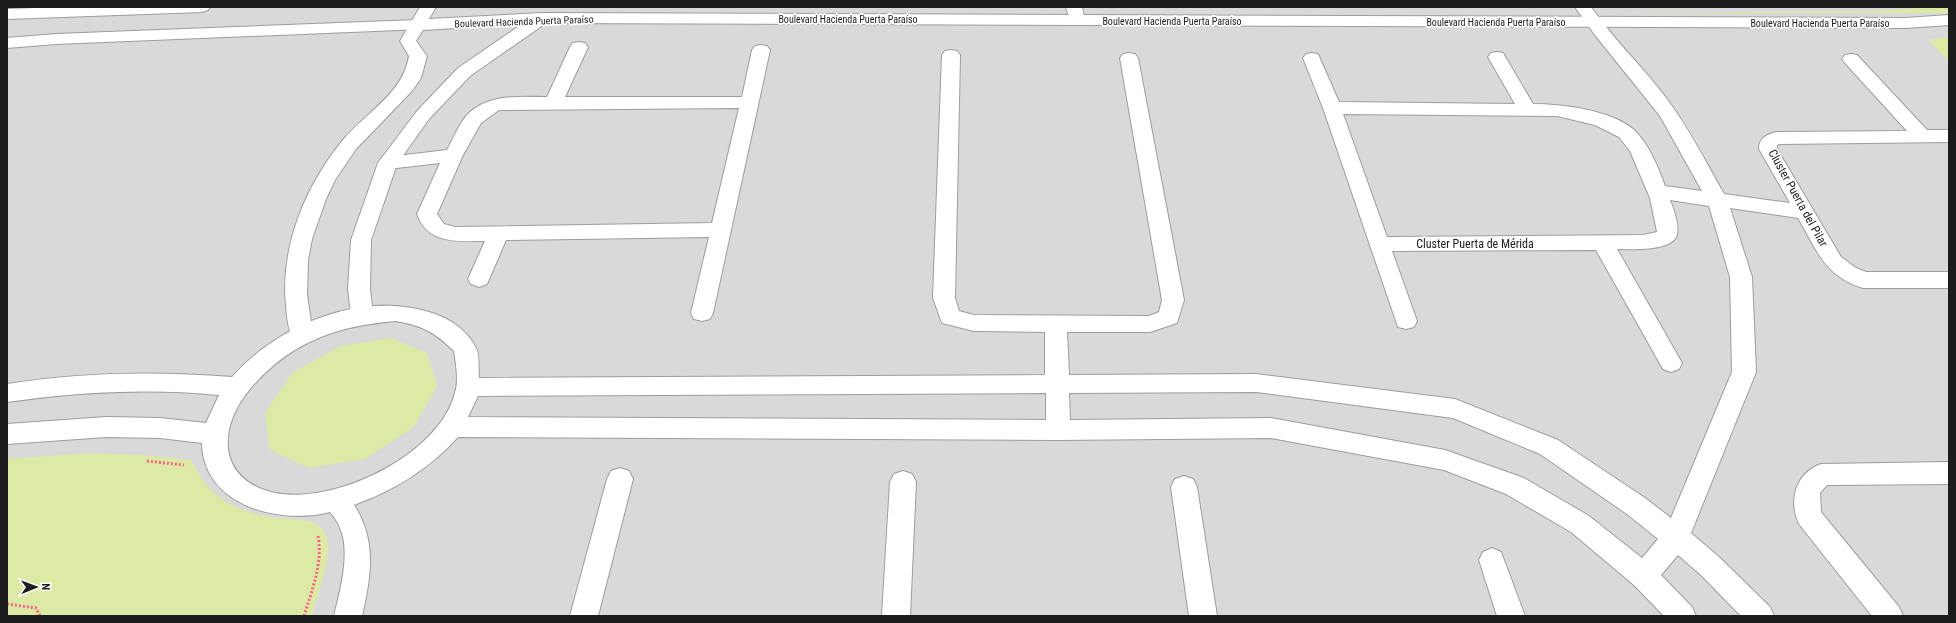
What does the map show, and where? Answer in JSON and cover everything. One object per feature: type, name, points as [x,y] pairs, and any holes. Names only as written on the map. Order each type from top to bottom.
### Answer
[{"type":"street","points":[[7,14],[202,7]]},
{"type":"street","points":[[302,335],[298,314],[296,282],[299,250],[308,218],[322,187],[341,157],[362,130],[409,84],[418,64],[418,56],[408,41],[428,7]]},
{"type":"street","name":"Boulevard Hacienda Puerta Paraíso","points":[[7,43],[56,39],[542,18],[1075,14],[1588,15],[1905,23],[1949,20]]},
{"type":"street","points":[[1588,15],[1660,102],[1681,132],[1717,200],[1742,277],[1744,372],[1676,537],[1644,576]]},
{"type":"street","points":[[362,315],[359,289],[361,240],[388,163],[423,115],[464,72],[542,18]]},
{"type":"street","points":[[553,103],[579,47]]},
{"type":"street","points":[[702,313],[761,50]]},
{"type":"street","points":[[951,55],[944,298],[950,317],[974,323],[1150,324],[1169,317],[1173,300],[1130,58]]},
{"type":"street","points":[[1497,57],[1527,109]]},
{"type":"street","points":[[1312,58],[1332,108],[1406,321]]},
{"type":"street","points":[[1852,60],[1922,136]]},
{"type":"street","points":[[720,230],[455,234],[443,232],[433,226],[429,221],[427,214],[453,155],[474,119],[487,108],[503,103],[750,102]]},
{"type":"street","name":"Cluster Puerta de Mérida","points":[[1332,108],[1527,109],[1571,112],[1613,126],[1626,133],[1635,141],[1658,192],[1669,228],[1667,235],[1659,240],[1603,244],[1380,244]]},
{"type":"street","name":"Cluster Puerta del Pilar","points":[[1949,136],[1776,138],[1768,143],[1768,149],[1834,262],[1848,273],[1863,280],[1949,280]]},
{"type":"street","points":[[388,163],[453,155]]},
{"type":"street","points":[[1658,192],[1804,212]]},
{"type":"street","points":[[479,278],[498,234]]},
{"type":"street","points":[[1603,244],[1671,362]]},
{"type":"street","points":[[396,313],[426,318],[449,330],[465,348],[468,387],[466,398],[451,427],[427,453],[400,473],[370,488],[337,500],[307,504],[278,504],[254,499],[235,488],[222,472],[215,454],[215,434],[222,410],[237,387],[255,368],[277,350],[302,335],[332,323],[362,315],[396,313]]},
{"type":"street","points":[[1056,324],[1058,430]]},
{"type":"street","points":[[7,393],[75,384],[135,382],[193,383],[237,387]]},
{"type":"street","points":[[468,387],[1256,383],[1455,409],[1549,447],[1636,506],[1710,566],[1760,616]]},
{"type":"street","points":[[7,434],[106,427],[160,428],[215,434]]},
{"type":"street","points":[[451,427],[1058,430],[1271,428],[1445,460],[1515,486],[1580,524],[1644,576],[1682,616]]},
{"type":"street","points":[[1885,615],[1808,516],[1807,489],[1821,475],[1949,473]]},
{"type":"street","points":[[584,616],[620,479]]},
{"type":"street","points":[[896,616],[903,482]]},
{"type":"street","points":[[1184,487],[1204,616]]},
{"type":"street","points":[[337,500],[354,530],[356,545],[357,560],[355,589],[348,616]]},
{"type":"street","points":[[1492,560],[1512,616]]},
{"type":"path","points":[[7,604],[36,608],[40,616]]},
{"type":"shaded area","points":[[7,7],[1949,7],[1949,37],[1929,40],[1949,62],[1949,616],[7,616]]},
{"type":"green space","points":[[1927,7],[1949,7],[1949,13],[1623,13],[1877,11]]},
{"type":"green space","points":[[1949,37],[1949,62],[1929,40]]},
{"type":"green space","points":[[391,338],[427,353],[437,386],[414,427],[365,459],[309,468],[270,450],[265,413],[292,373],[340,346]]},
{"type":"green space","points":[[89,453],[141,455],[191,460],[209,488],[228,503],[260,515],[308,521],[316,524],[322,529],[326,536],[328,552],[327,561],[312,616],[7,616],[7,459]]}]
